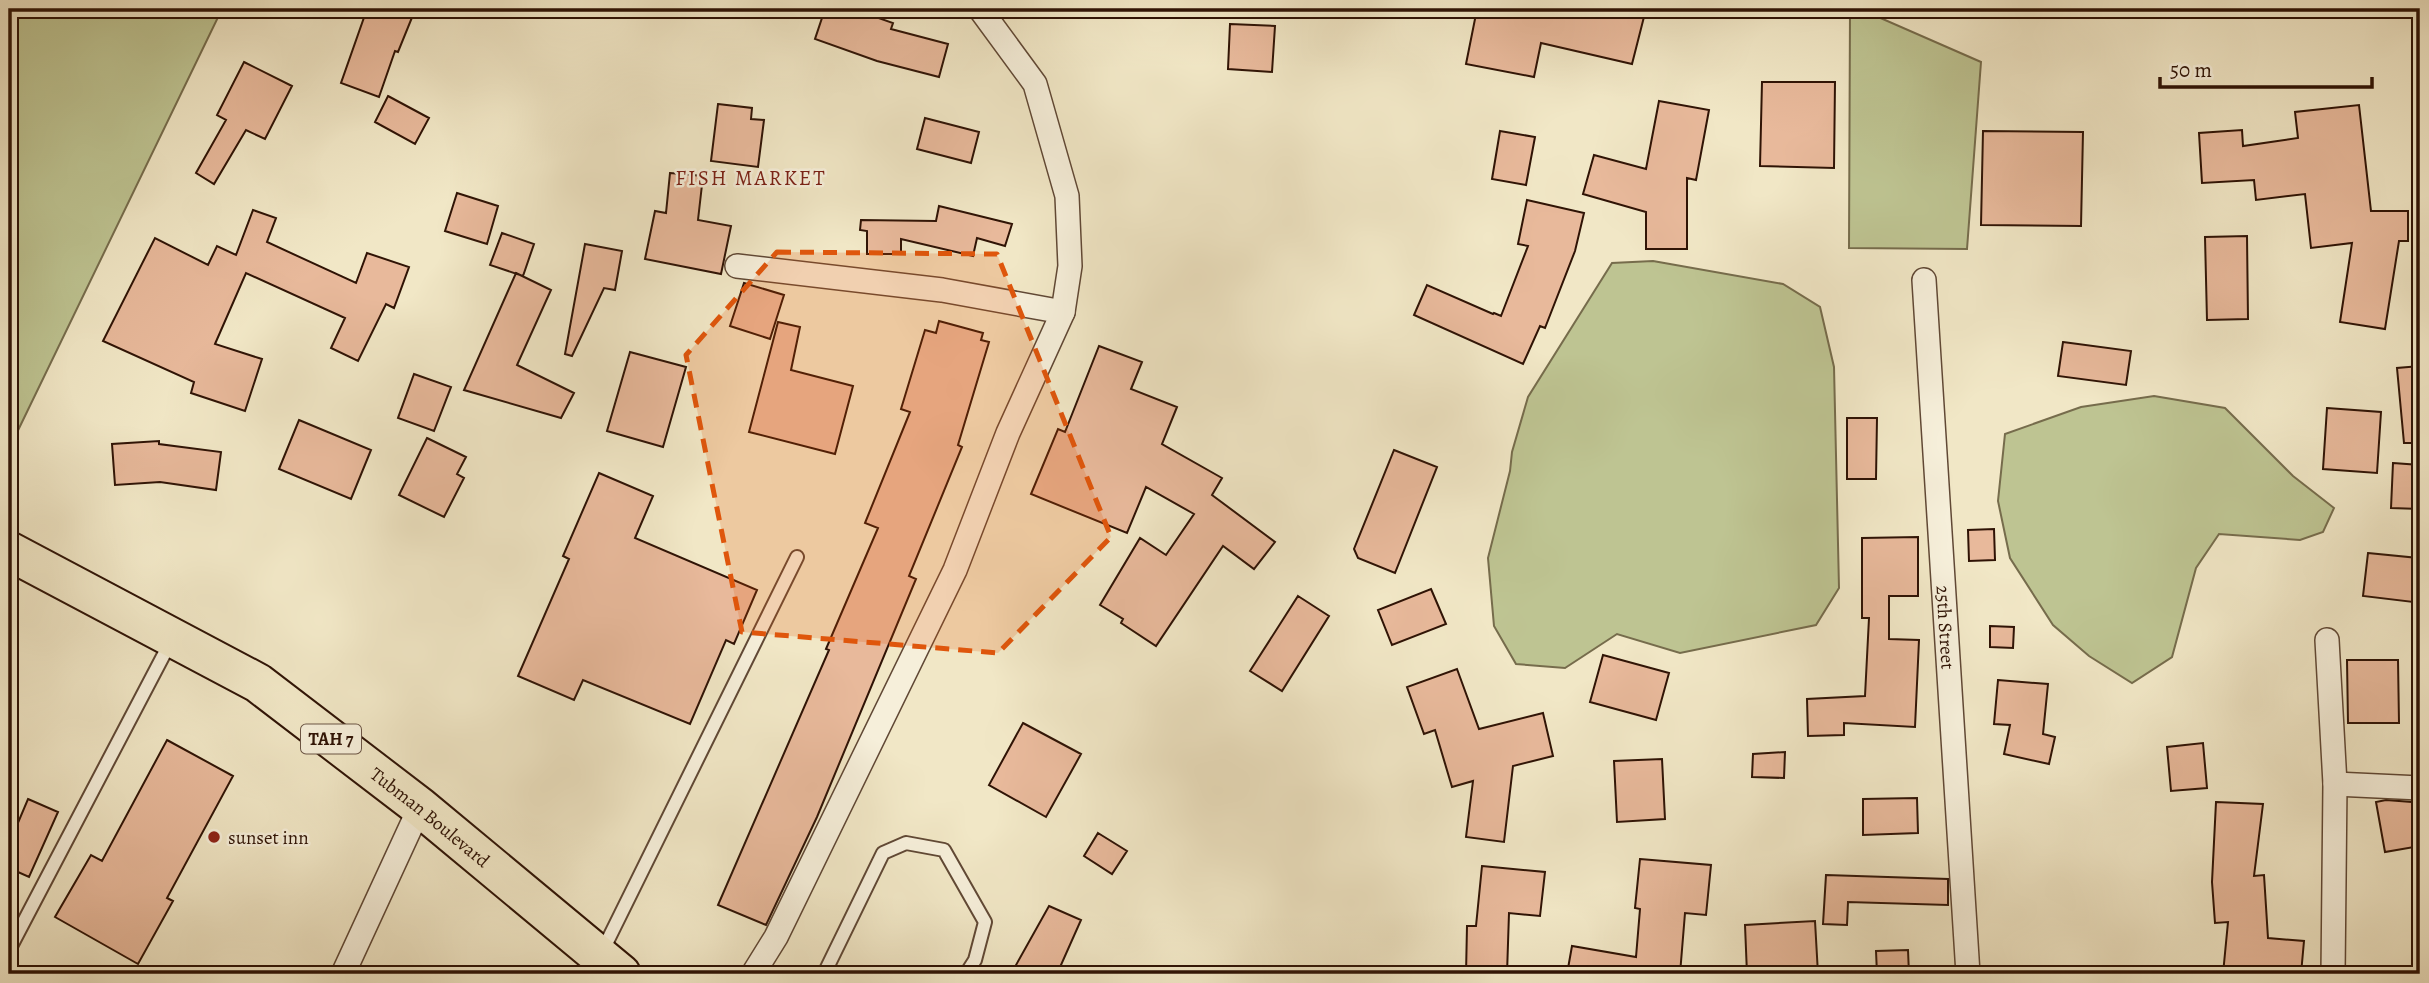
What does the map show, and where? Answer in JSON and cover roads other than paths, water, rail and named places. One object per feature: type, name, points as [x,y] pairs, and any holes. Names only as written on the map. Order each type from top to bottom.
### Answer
[{"type":"highway","name":"Tubman Boulevard","points":[[9,551],[258,682],[420,807],[610,966]]},
{"type":"street","points":[[753,974],[776,937],[955,569],[1008,433],[1063,312],[1070,266],[1067,196],[1035,84],[980,9]]},
{"type":"street","points":[[737,266],[942,290],[1063,312]]},
{"type":"street","name":"25th Street","points":[[1924,281],[1968,974]]},
{"type":"street","points":[[2327,640],[2335,784],[2333,974]]},
{"type":"street","points":[[2335,784],[2420,788]]},
{"type":"street","points":[[343,974],[420,807]]},
{"type":"lane","points":[[610,966],[797,556]]},
{"type":"lane","points":[[9,950],[173,638]]},
{"type":"lane","points":[[824,974],[883,853],[906,843],[944,850],[985,922],[975,960],[966,974]]},
{"type":"place","name":"sunset inn","points":[[214,837]]},
{"type":"district","name":"FISH MARKET","points":[[751,178]]}]
